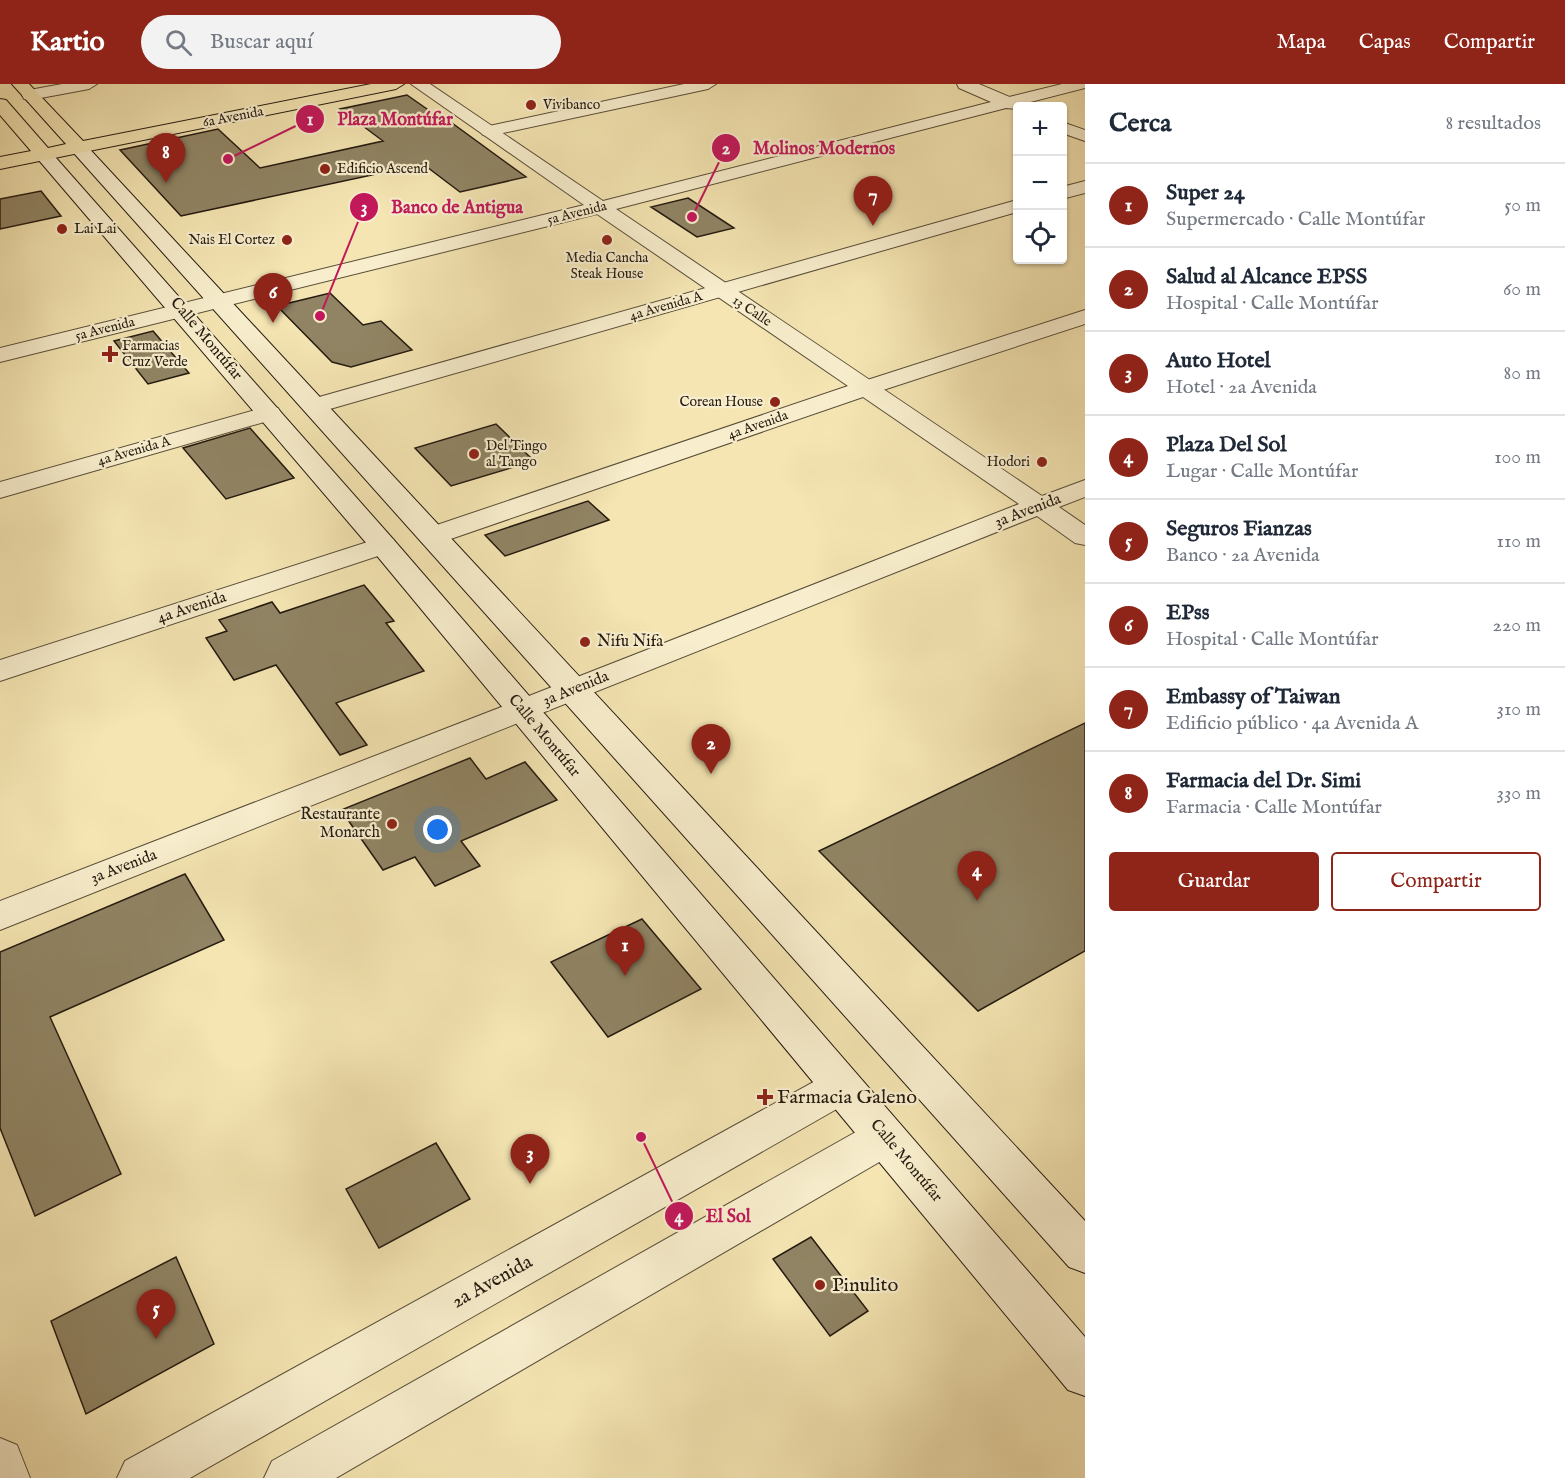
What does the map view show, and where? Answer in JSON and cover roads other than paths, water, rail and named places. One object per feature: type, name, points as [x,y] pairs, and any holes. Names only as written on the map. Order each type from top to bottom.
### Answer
[{"type":"main road","name":"6a Avenida","points":[[0,163],[38,148],[328,84]]},
{"type":"main road","name":"6a Avenida","points":[[72,141],[396,84]]},
{"type":"main road","name":"Calle Montúfar","points":[[25,90],[72,141]]},
{"type":"main road","name":"Calle Montúfar","points":[[0,104],[38,148]]},
{"type":"main road","name":"6a Avenida","points":[[0,148],[38,148]]},
{"type":"street","points":[[25,90],[89,84]]},
{"type":"street","name":"13 Calle","points":[[419,84],[1085,537]]},
{"type":"street","points":[[489,131],[708,84]]},
{"type":"street","points":[[965,84],[1005,102]]},
{"type":"street","name":"5a Avenida","points":[[211,293],[581,194],[1082,84]]},
{"type":"street","name":"5a Avenida","points":[[0,336],[174,302],[601,207],[1005,102]]},
{"type":"street","points":[[1067,129],[1085,136]]},
{"type":"street","name":"Calle Montúfar","points":[[72,141],[1085,1252]]},
{"type":"street","name":"Calle Montúfar","points":[[38,148],[383,545],[1085,1372]]},
{"type":"street","points":[[1067,192],[1085,187]]},
{"type":"street","name":"4a Avenida A","points":[[314,406],[1013,207]]},
{"type":"street","name":"5a Avenida","points":[[0,355],[174,302]]},
{"type":"street","name":"4a Avenida","points":[[432,536],[1085,316]]},
{"type":"street","name":"4a Avenida A","points":[[0,490],[269,413]]},
{"type":"street","name":"3a Avenida","points":[[0,916],[1085,488]]},
{"type":"street","name":"4a Avenida","points":[[0,671],[383,545]]},
{"type":"street","name":"2a Avenida","points":[[142,1478],[842,1086]]},
{"type":"street","points":[[289,1478],[885,1137]]},
{"type":"street","points":[[0,1462],[5,1478]]},
{"type":"place","name":"Vivibanco","points":[[531,105]]},
{"type":"place","name":"Plaza Montúfar","points":[[228,159]]},
{"type":"place","name":"Edificio Ascend","points":[[325,169]]},
{"type":"place","name":"Farmacia del Dr. Simi","points":[[166,183]]},
{"type":"place","name":"Molinos Modernos","points":[[692,217]]},
{"type":"place","name":"Embassy of Taiwan","points":[[873,226]]},
{"type":"place","name":"Lai Lai","points":[[62,229]]},
{"type":"place","name":"Nais El Cortez","points":[[287,240]]},
{"type":"place","name":"Media Cancha Steak House","points":[[607,240]]},
{"type":"place","name":"Banco de Antigua","points":[[320,316]]},
{"type":"place","name":"EPss","points":[[273,323]]},
{"type":"place","name":"Farmacias Cruz Verde","points":[[110,354]]},
{"type":"place","name":"Corean House","points":[[775,402]]},
{"type":"place","name":"Del Tingo al Tango","points":[[474,454]]},
{"type":"place","name":"Hodori","points":[[1042,462]]},
{"type":"place","name":"Nifu Nifa","points":[[585,642]]},
{"type":"place","name":"Salud al Alcance EPSS","points":[[711,774]]},
{"type":"place","name":"Restaurante Monarch","points":[[392,824]]},
{"type":"place","name":"Plaza Del Sol","points":[[977,901]]},
{"type":"place","name":"Super 24","points":[[625,976]]},
{"type":"place","name":"Farmacia Galeno","points":[[765,1097]]},
{"type":"place","name":"El Sol","points":[[641,1137]]},
{"type":"place","name":"Auto Hotel","points":[[530,1184]]},
{"type":"place","name":"Pinulito","points":[[820,1285]]},
{"type":"place","name":"Seguros Fianzas","points":[[156,1339]]}]
